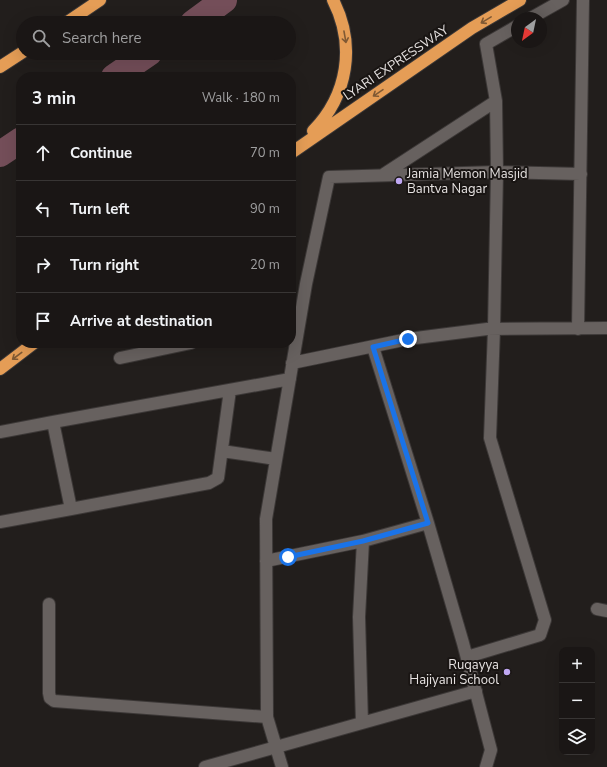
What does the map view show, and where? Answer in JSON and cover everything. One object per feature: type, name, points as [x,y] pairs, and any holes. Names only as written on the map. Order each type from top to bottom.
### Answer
[{"type":"highway","points":[[76,16],[100,0]]},
{"type":"highway","points":[[296,148],[325,119],[340,92],[346,68],[346,40],[341,15],[333,0]]},
{"type":"highway","name":"LYARI EXPRESSWAY","points":[[296,149],[472,28],[520,0]]},
{"type":"highway","points":[[0,68],[16,57]]},
{"type":"highway","points":[[0,369],[27,348]]},
{"type":"street","points":[[542,12],[563,0]]},
{"type":"street","points":[[578,328],[583,0]]},
{"type":"street","points":[[467,657],[540,635],[545,620],[490,438],[497,172],[496,101],[486,44],[511,29]]},
{"type":"street","points":[[383,175],[496,101]]},
{"type":"street","points":[[296,318],[306,284],[329,177],[497,172],[580,174]]},
{"type":"street","points":[[292,363],[408,339],[494,329],[607,328]]},
{"type":"street","points":[[373,347],[428,523],[467,657],[492,750],[486,767]]},
{"type":"street","points":[[120,358],[168,348]]},
{"type":"street","points":[[282,767],[267,717],[266,519],[290,379],[293,348]]},
{"type":"street","points":[[0,432],[290,379]]},
{"type":"street","points":[[0,522],[209,483],[218,478],[230,390]]},
{"type":"street","points":[[53,422],[71,509]]},
{"type":"street","points":[[222,451],[276,459]]},
{"type":"street","points":[[266,562],[363,541],[428,523]]},
{"type":"street","points":[[362,723],[359,617],[363,541]]},
{"type":"street","points":[[49,604],[49,692],[50,698],[54,701],[267,717]]},
{"type":"street","points":[[205,767],[476,691]]},
{"type":"waterway","points":[[202,16],[224,0]]},
{"type":"waterway","points":[[121,72],[139,60]]},
{"type":"waterway","points":[[0,154],[16,143]]},
{"type":"place","name":"Jamia Memon Masjid Bantva Nagar","points":[[399,181]]},
{"type":"place","name":"Ruqayya Hajiyani School","points":[[507,672]]},
{"type":"route","points":[[288,557],[363,541],[428,523],[373,347],[408,339]]}]
